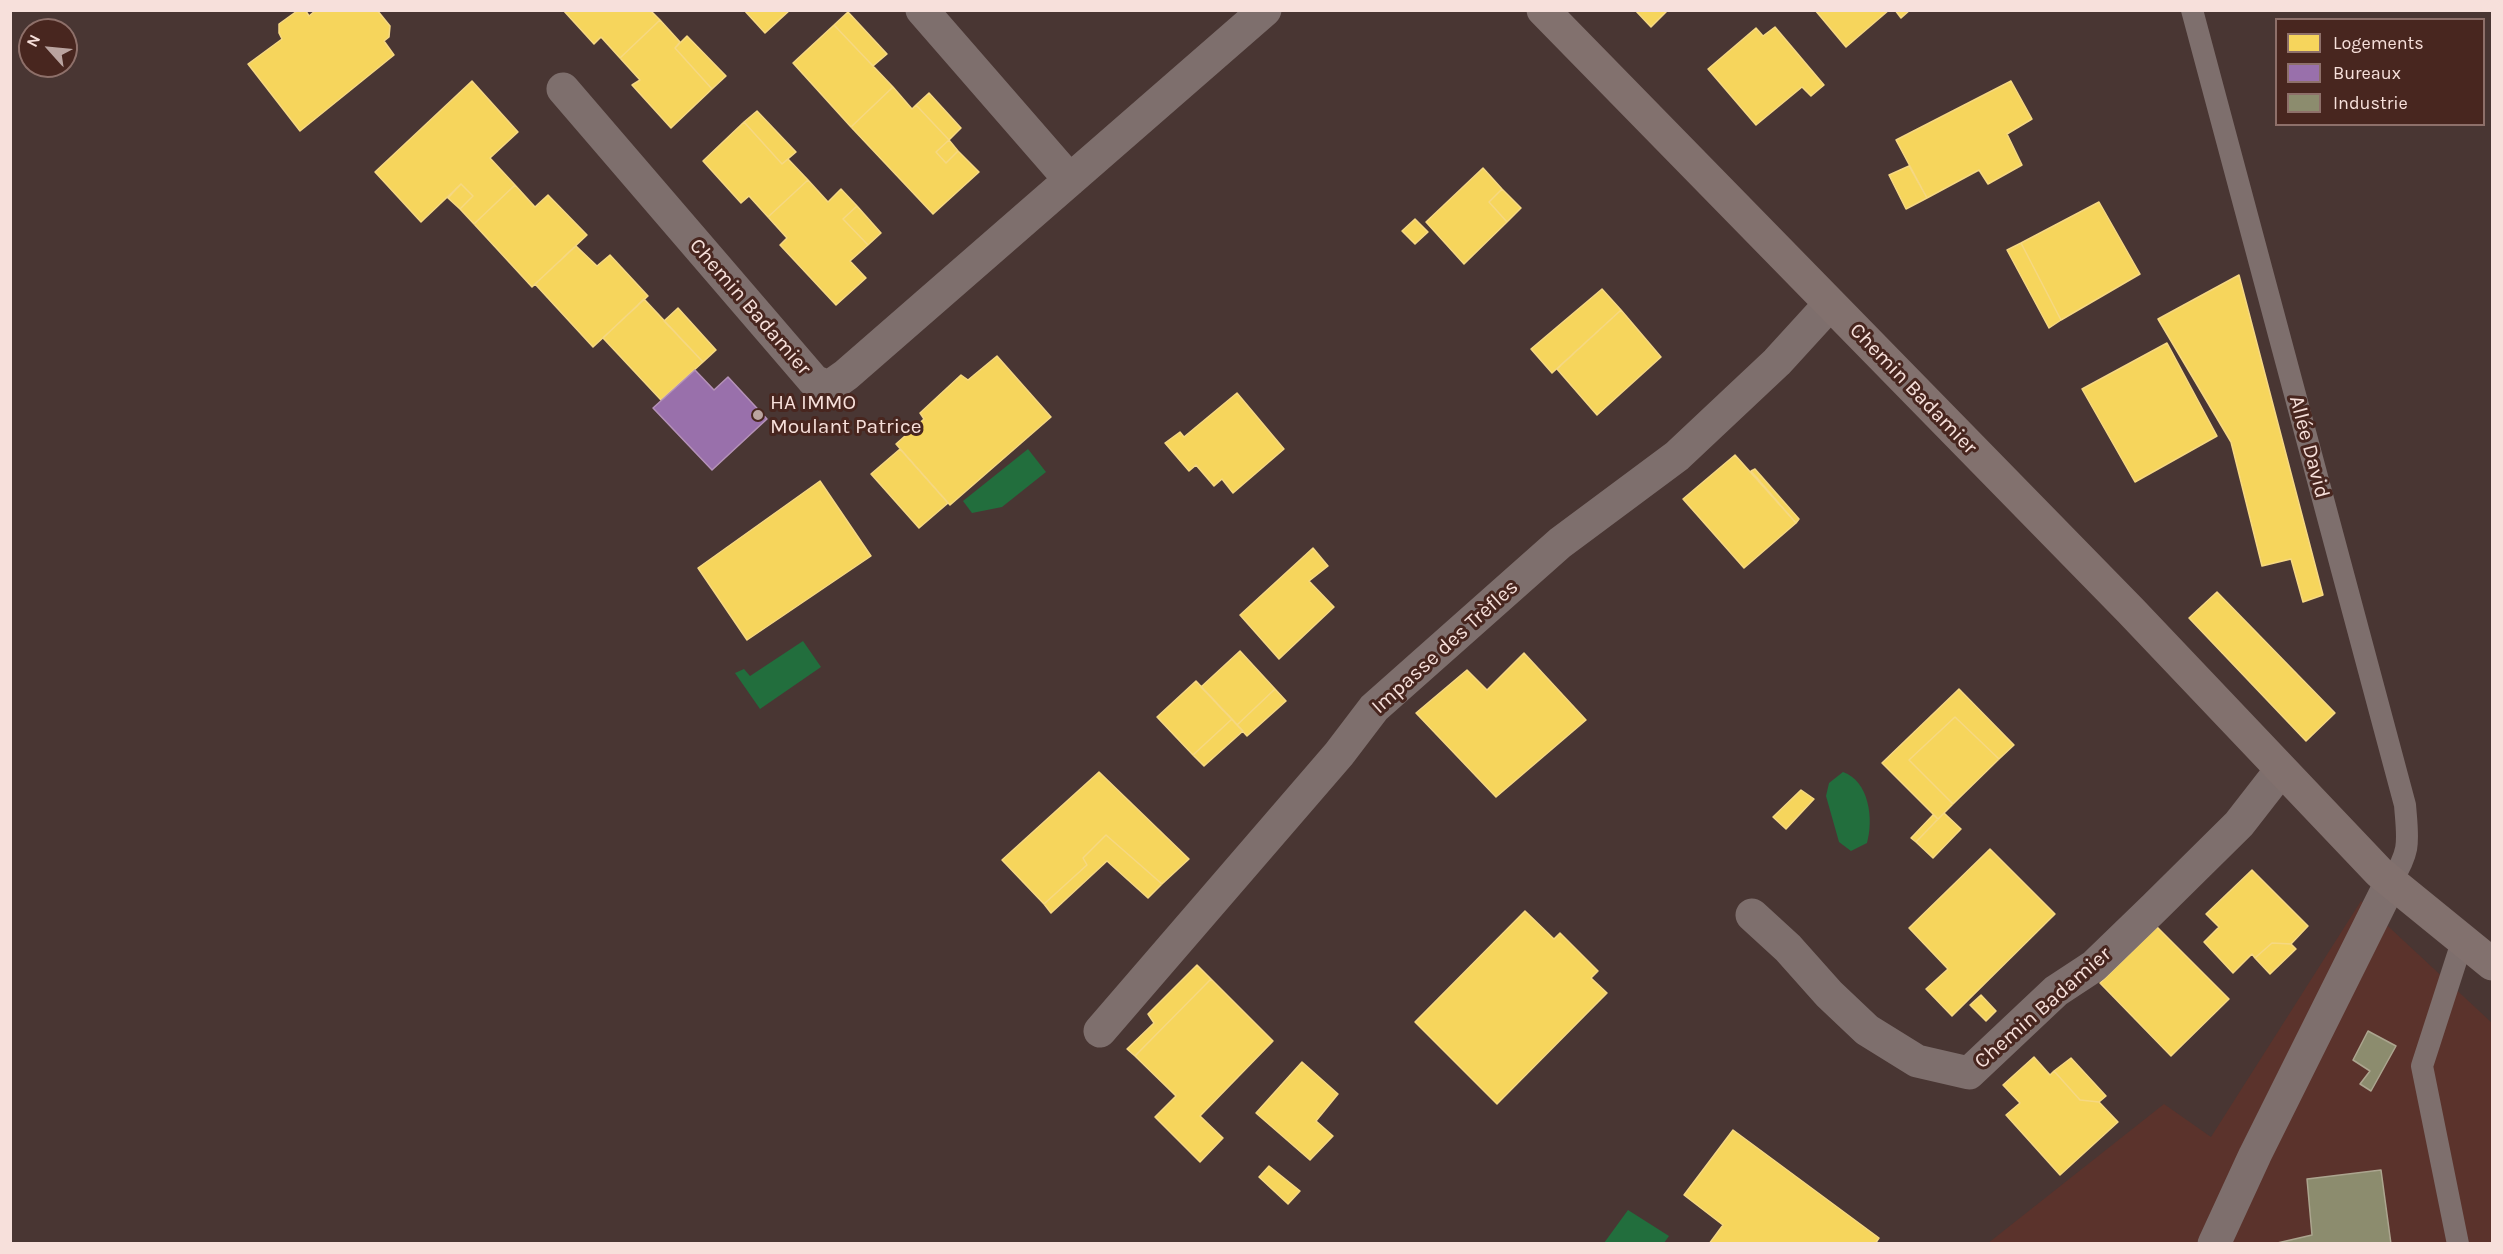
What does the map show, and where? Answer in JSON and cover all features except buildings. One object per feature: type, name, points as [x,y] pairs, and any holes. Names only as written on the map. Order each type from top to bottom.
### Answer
[{"type":"street","points":[[922,10],[1070,180]]},
{"type":"street","name":"Chemin Badamier","points":[[563,89],[814,381],[829,387],[846,375],[1265,10]]},
{"type":"street","name":"Chemin Badamier","points":[[1543,10],[2130,610],[2280,770],[2391,882],[2493,964]]},
{"type":"street","name":"Impasse des Trèfles","points":[[1100,1031],[1339,754],[1374,708],[1560,543],[1677,456],[1777,362],[1830,304]]},
{"type":"street","name":"Chemin Badamier","points":[[1752,915],[1788,948],[1829,994],[1867,1030],[1917,1060],[1969,1073],[2056,992],[2094,966],[2239,824],[2280,770]]},
{"type":"street","points":[[2214,1244],[2255,1155],[2391,882]]},
{"type":"lane","name":"Allée David","points":[[2192,10],[2405,805],[2408,836],[2406,858],[2391,882]]},
{"type":"lane","points":[[2458,1244],[2422,1066],[2463,939]]},
{"type":"shaded area","points":[[1028,449],[1046,472],[1002,507],[972,513],[963,501]]},
{"type":"shaded area","points":[[803,641],[821,667],[760,709],[735,673],[744,669],[750,676]]},
{"type":"shaded area","points":[[1843,772],[1859,784],[1864,792],[1869,812],[1867,843],[1851,851],[1839,842],[1826,796],[1829,783]]},
{"type":"shaded area","points":[[2361,901],[2492,1023],[2492,1243],[1987,1244],[2164,1104],[2211,1137]]},
{"type":"shaded area","points":[[1628,1210],[1669,1236],[1664,1243],[1604,1243]]},
{"type":"place","name":"HA IMMO Moulant Patrice","points":[[758,415]]}]
